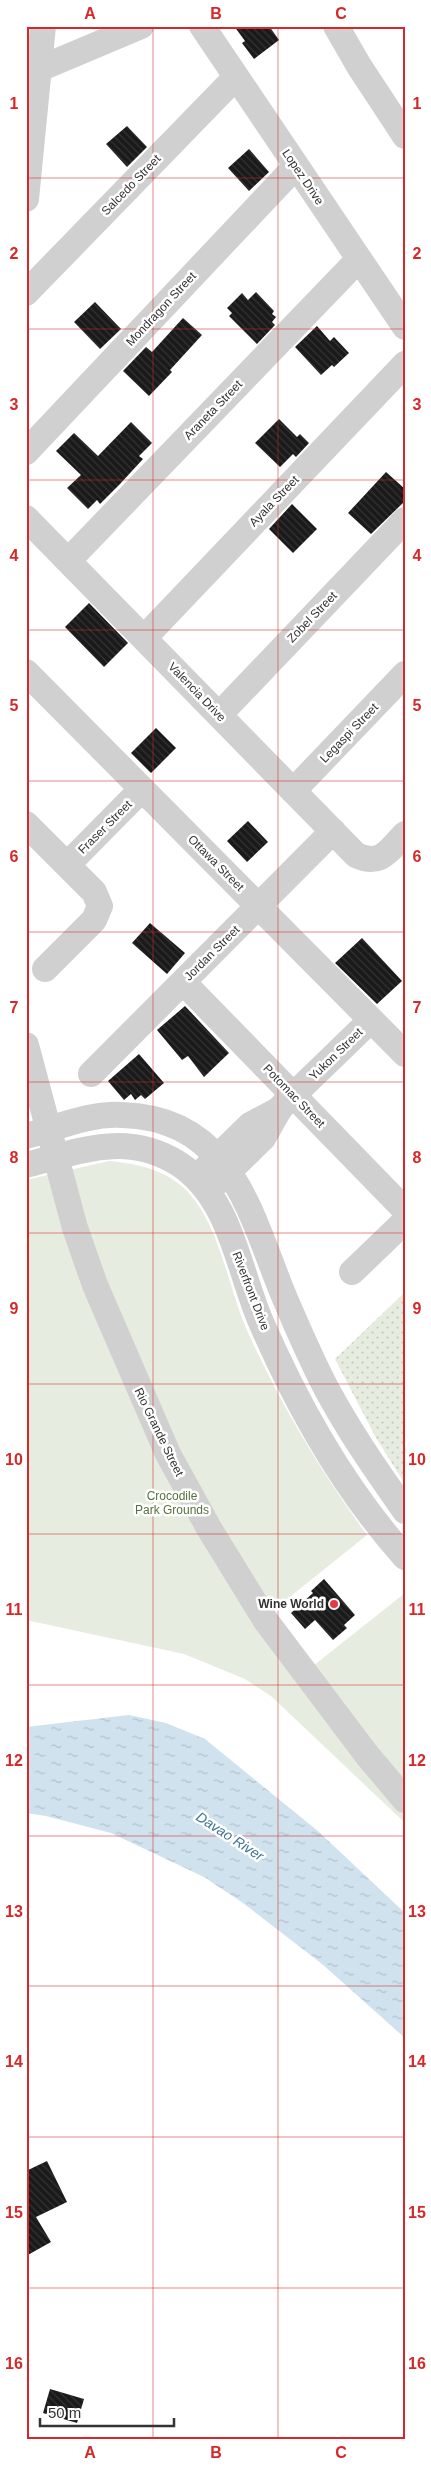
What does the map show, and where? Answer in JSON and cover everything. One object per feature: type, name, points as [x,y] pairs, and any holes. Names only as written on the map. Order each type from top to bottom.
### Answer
[{"type":"street","points":[[26,200],[43,26]]},
{"type":"street","points":[[39,70],[141,26]]},
{"type":"street","name":"Lopez Drive","points":[[202,26],[405,327]]},
{"type":"street","points":[[336,26],[359,66],[405,136]]},
{"type":"street","name":"Salcedo Street","points":[[26,293],[236,77]]},
{"type":"street","name":"Mondragon Street","points":[[26,452],[296,166]]},
{"type":"street","name":"Araneta Street","points":[[68,561],[358,259]]},
{"type":"street","name":"Ayala Street","points":[[144,638],[405,364]]},
{"type":"street","name":"Valencia Drive","points":[[26,518],[356,855],[371,860],[379,858],[386,854],[405,834]]},
{"type":"street","name":"Zobel Street","points":[[219,715],[405,520]]},
{"type":"street","name":"Ottawa Street","points":[[26,672],[405,1054]]},
{"type":"street","name":"Legaspi Street","points":[[293,791],[405,674]]},
{"type":"street","name":"Fraser Street","points":[[67,865],[142,789]]},
{"type":"street","points":[[26,824],[94,892],[100,906],[94,920],[45,969]]},
{"type":"street","name":"Jordan Street","points":[[91,1074],[333,832]]},
{"type":"street","name":"Potomac Street","points":[[183,982],[287,1102],[405,1210]]},
{"type":"street","name":"Yukon Street","points":[[202,1184],[223,1164],[263,1138],[287,1102],[371,1020]]},
{"type":"street","name":"Rio Grande Street","points":[[26,1045],[37,1133],[55,1157],[75,1228],[95,1285],[168,1454],[210,1530],[266,1621],[367,1755],[405,1800]]},
{"type":"street","points":[[37,1133],[90,1118],[121,1114],[152,1118],[178,1128],[202,1143],[223,1164],[251,1208],[286,1301],[330,1395],[366,1456],[405,1511]]},
{"type":"street","name":"Riverfront Drive","points":[[26,1165],[109,1145],[140,1148],[179,1164],[202,1184],[226,1225],[261,1322],[306,1412],[342,1474],[390,1541],[405,1557]]},
{"type":"street","points":[[352,1272],[405,1221]]},
{"type":"green space","name":"Crocodile Park Grounds","points":[[109,1161],[140,1166],[160,1172],[178,1183],[197,1204],[215,1237],[246,1328],[272,1382],[301,1435],[367,1535],[271,1612],[313,1666],[405,1593],[405,1823],[271,1696],[245,1679],[184,1654],[26,1620],[26,1180]]},
{"type":"green space","points":[[405,1292],[405,1484],[376,1438],[335,1359]]},
{"type":"water","name":"Davao River","points":[[129,1715],[166,1723],[205,1739],[319,1832],[405,1913],[405,2038],[322,1964],[243,1903],[204,1877],[111,1833],[46,1816],[26,1813],[26,1727]]},
{"type":"building","points":[[234,26],[269,26],[279,40],[254,59],[242,43],[245,41]]},
{"type":"building","points":[[127,126],[147,147],[127,167],[106,144]]},
{"type":"building","points":[[249,149],[269,172],[249,191],[228,168]]},
{"type":"building","points":[[256,292],[274,311],[272,314],[276,317],[272,322],[275,325],[257,344],[229,316],[232,313],[227,308],[242,293],[248,300]]},
{"type":"building","points":[[95,302],[121,329],[100,349],[74,322]]},
{"type":"building","points":[[183,318],[202,335],[170,370],[172,372],[149,396],[123,371],[146,347],[152,352]]},
{"type":"building","points":[[317,326],[330,341],[334,337],[349,353],[334,367],[332,365],[321,375],[295,347]]},
{"type":"building","points":[[279,419],[297,437],[300,434],[309,443],[296,457],[293,454],[280,467],[255,443]]},
{"type":"building","points":[[131,422],[152,443],[139,456],[143,459],[120,484],[100,504],[97,500],[88,509],[67,488],[81,475],[56,451],[74,433],[98,456]]},
{"type":"building","points":[[386,472],[405,489],[405,501],[371,534],[348,513]]},
{"type":"building","points":[[292,504],[317,529],[293,553],[269,529]]},
{"type":"building","points":[[89,603],[128,643],[104,667],[65,627]]},
{"type":"building","points":[[156,728],[176,748],[151,773],[131,753]]},
{"type":"building","points":[[248,821],[268,842],[247,862],[227,841]]},
{"type":"building","points":[[150,923],[185,953],[167,974],[132,943]]},
{"type":"building","points":[[362,938],[402,981],[377,1004],[335,963]]},
{"type":"building","points":[[185,1006],[229,1053],[204,1077],[188,1056],[182,1060],[157,1030]]},
{"type":"building","points":[[139,1054],[164,1083],[145,1099],[141,1095],[135,1100],[131,1094],[124,1100],[108,1081]]},
{"type":"building","points":[[324,1579],[355,1615],[344,1625],[347,1628],[333,1640],[315,1620],[305,1629],[291,1613],[313,1593],[311,1591]]},
{"type":"building","points":[[47,2161],[67,2202],[36,2217],[51,2242],[26,2256],[26,2171]]},
{"type":"building","points":[[50,2389],[84,2399],[77,2423],[43,2413]]},
{"type":"place","name":"Wine World","points":[[334,1604]]}]
